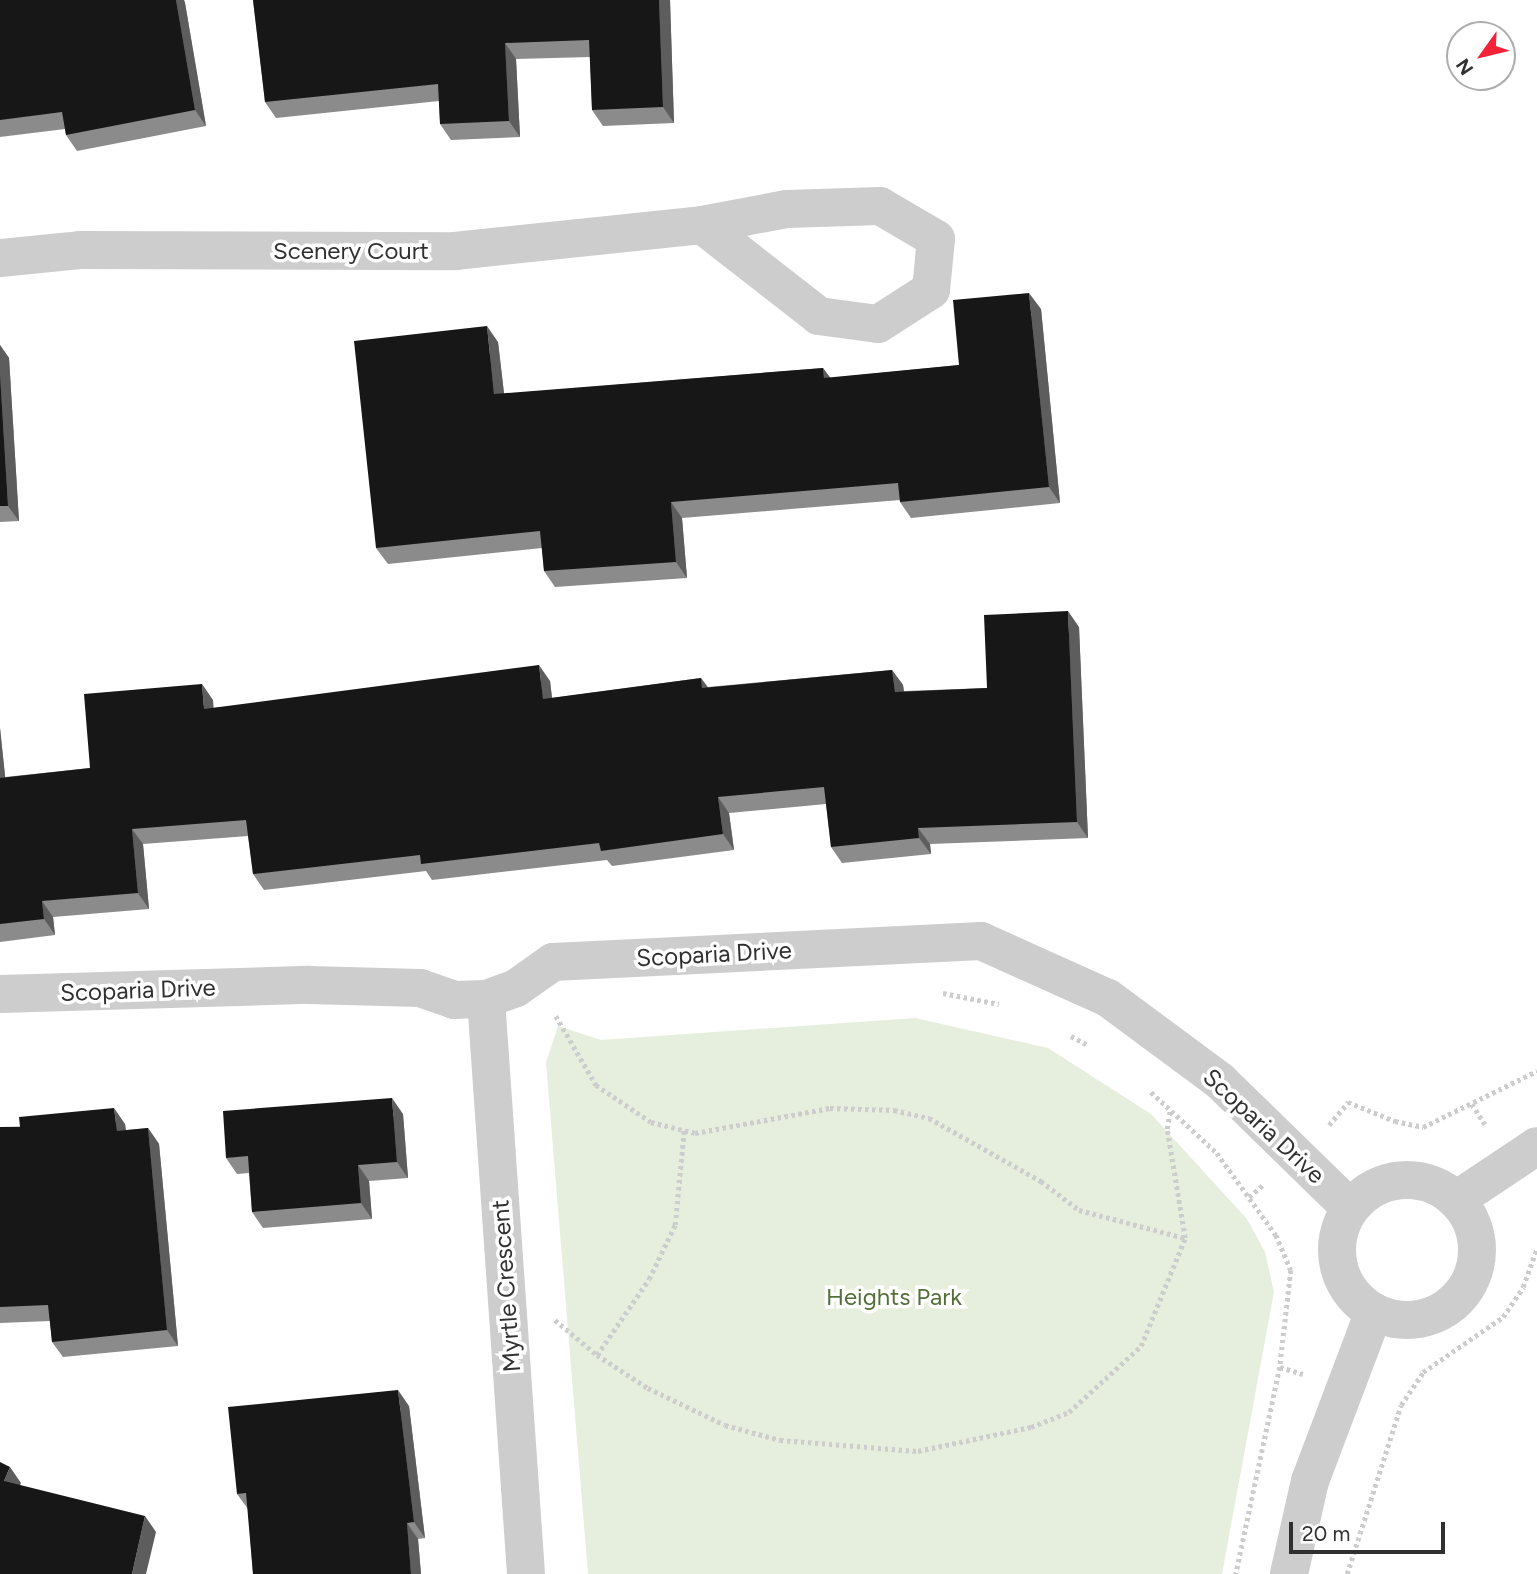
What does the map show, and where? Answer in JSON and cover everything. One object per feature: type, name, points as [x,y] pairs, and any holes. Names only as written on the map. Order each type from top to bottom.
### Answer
[{"type":"street","name":"Scenery Court","points":[[0,258],[80,250],[455,251],[702,225],[787,209],[880,206],[936,239],[931,290],[878,324],[819,316],[702,225]]},
{"type":"street","name":"Scoparia Drive","points":[[0,994],[309,985],[420,988],[487,1014],[516,988],[553,962],[981,941],[1108,998],[1220,1081],[1349,1207]]},
{"type":"street","name":"Myrtle Crescent","points":[[487,1014],[526,1574]]},
{"type":"street","points":[[1456,1200],[1537,1146]]},
{"type":"street","points":[[1395,1180],[1417,1180],[1456,1200],[1469,1218],[1477,1251],[1469,1283],[1456,1301],[1438,1314],[1417,1320],[1394,1319],[1374,1311],[1344,1281],[1338,1261],[1338,1239],[1349,1207],[1361,1195],[1395,1180]]},
{"type":"street","points":[[1289,1574],[1311,1480],[1374,1311]]},
{"type":"path","points":[[934,993],[959,993],[1009,1006]]},
{"type":"path","points":[[487,1014],[556,1016],[566,1013]]},
{"type":"path","points":[[556,1016],[596,1085],[652,1122],[684,1130],[708,1131],[830,1108],[894,1110],[929,1118],[1041,1181],[1079,1210],[1185,1238]]},
{"type":"path","points":[[1059,1030],[1100,1052]]},
{"type":"path","points":[[1340,1115],[1348,1101],[1395,1121],[1423,1127],[1537,1071]]},
{"type":"path","points":[[1140,1083],[1217,1153],[1276,1235],[1291,1270],[1280,1367],[1236,1574]]},
{"type":"path","points":[[507,1297],[536,1297],[557,1322],[597,1355],[648,1388],[725,1425],[780,1440],[918,1451],[976,1441],[1069,1412],[1141,1346],[1185,1238],[1167,1129],[1170,1108]]},
{"type":"path","points":[[597,1355],[649,1279],[672,1234],[682,1179],[684,1130]]},
{"type":"path","points":[[1347,1574],[1401,1405],[1423,1372],[1503,1317],[1523,1287],[1537,1248]]},
{"type":"green space","name":"Heights Park","points":[[915,1018],[1048,1048],[1151,1114],[1247,1219],[1265,1252],[1274,1292],[1222,1574],[588,1574],[546,1062],[558,1026],[601,1040]]},
{"type":"building","points":[[0,0],[176,0],[195,110],[66,135],[62,112],[0,120]]},
{"type":"building","points":[[253,0],[659,0],[663,107],[592,110],[589,40],[505,43],[509,121],[440,124],[438,84],[265,102]]},
{"type":"building","points":[[1029,293],[1049,487],[900,502],[898,483],[671,502],[676,562],[544,571],[540,531],[376,548],[354,341],[487,326],[494,394],[823,368],[824,378],[959,365],[953,300]]},
{"type":"building","points":[[0,374],[8,506],[0,506]]},
{"type":"building","points":[[1068,611],[1077,822],[918,828],[919,838],[831,847],[824,787],[718,797],[723,834],[601,851],[599,843],[421,864],[420,855],[253,874],[246,820],[132,829],[138,893],[42,901],[44,919],[0,924],[0,778],[90,768],[84,694],[202,684],[204,709],[539,665],[543,699],[701,678],[702,688],[892,670],[895,692],[987,688],[984,615]]},
{"type":"building","points":[[392,1098],[397,1162],[358,1165],[361,1203],[252,1212],[248,1156],[226,1158],[223,1111]]},
{"type":"building","points":[[114,1108],[117,1131],[148,1128],[167,1330],[52,1342],[48,1305],[0,1307],[0,1127],[20,1127],[19,1117]]},
{"type":"building","points":[[398,1390],[414,1522],[407,1523],[411,1574],[253,1574],[246,1493],[237,1494],[228,1407]]},
{"type":"building","points":[[0,1462],[10,1467],[4,1481],[145,1516],[132,1574],[0,1574]]}]
